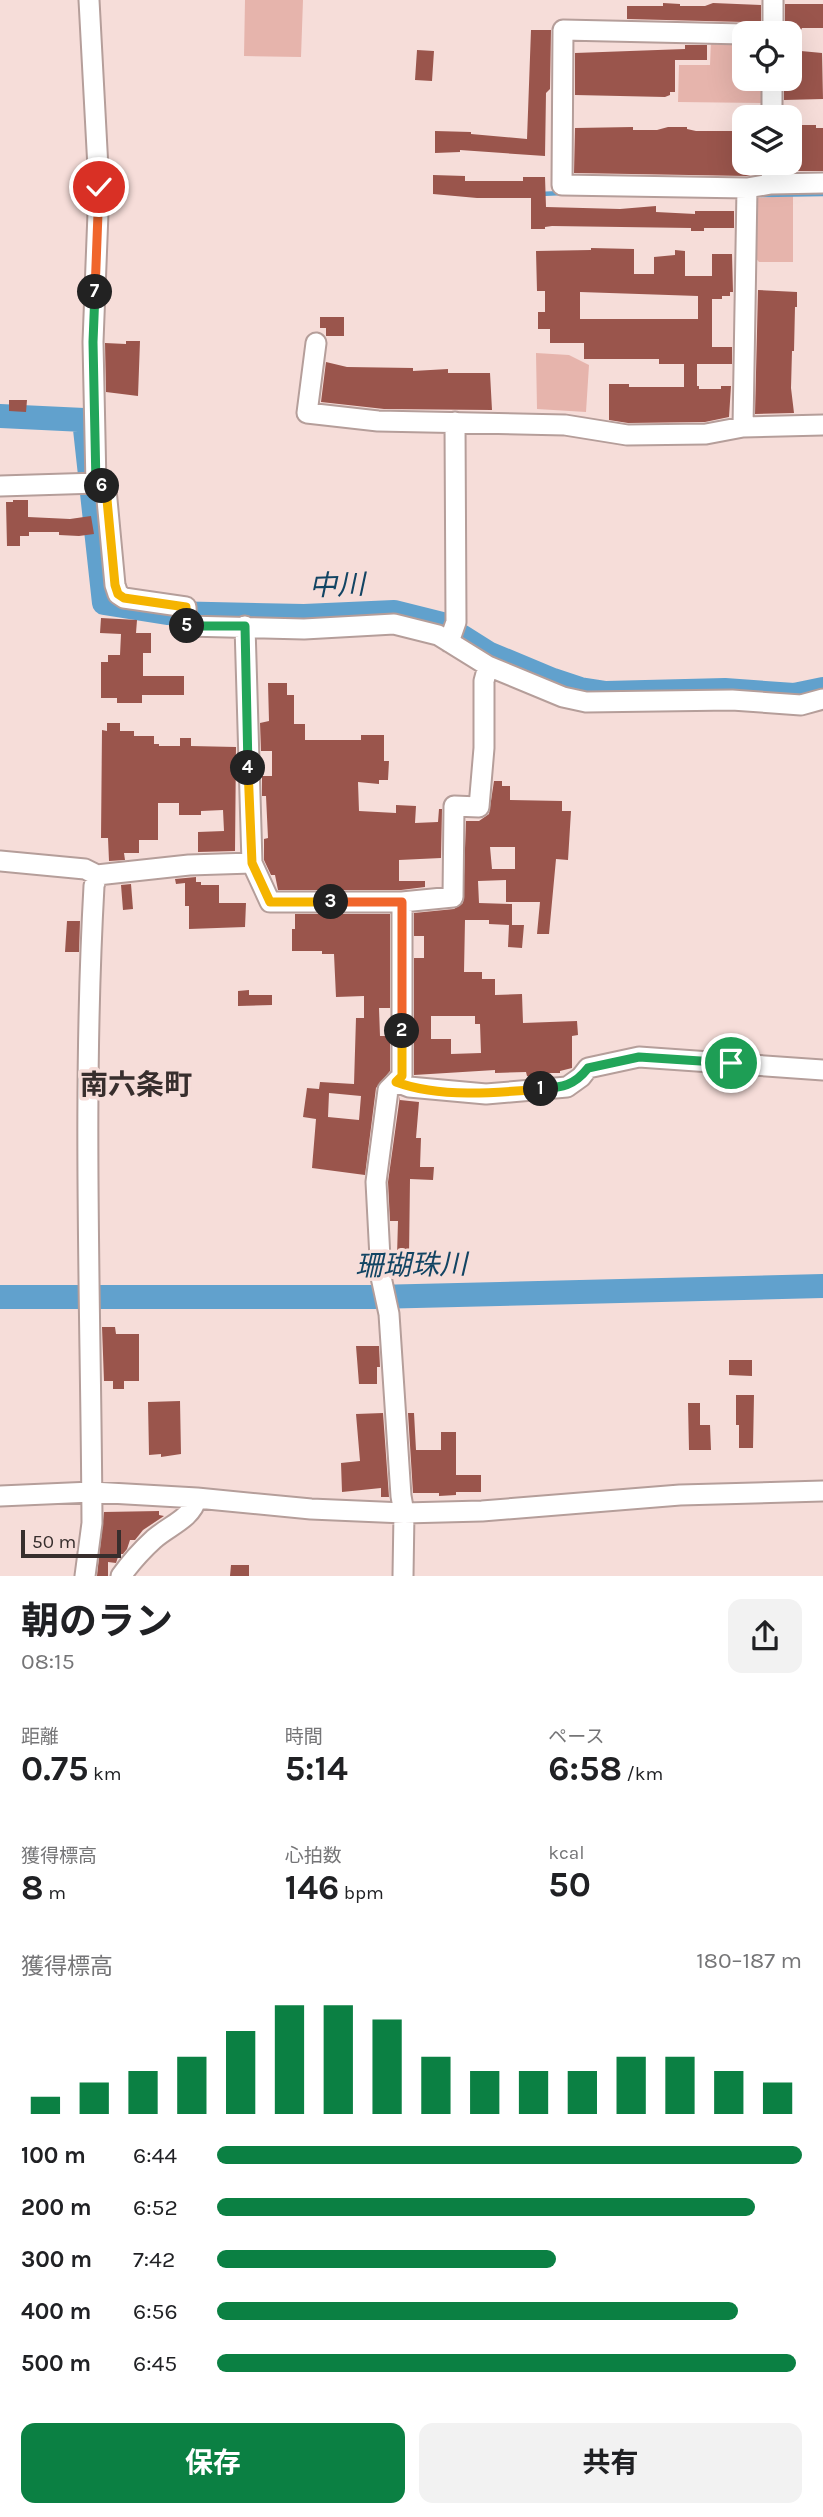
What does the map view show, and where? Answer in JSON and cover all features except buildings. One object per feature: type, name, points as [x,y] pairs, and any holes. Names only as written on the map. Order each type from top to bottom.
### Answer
[{"type":"street","points":[[89,0],[99,187],[93,342],[96,485]]},
{"type":"street","points":[[773,0],[773,21]]},
{"type":"street","points":[[732,34],[563,30],[562,185],[747,194],[771,184],[823,183]]},
{"type":"street","points":[[771,175],[771,184]]},
{"type":"street","points":[[743,426],[747,194]]},
{"type":"street","points":[[316,343],[307,412],[378,421],[565,425],[626,435],[706,434],[743,426],[823,425]]},
{"type":"street","points":[[449,642],[456,622],[455,422]]},
{"type":"street","points":[[0,486],[98,483],[106,489],[118,594],[137,600],[186,607],[187,626],[304,629],[394,624],[438,635],[488,666],[563,697],[586,702],[732,700],[801,705],[823,699]]},
{"type":"street","points":[[245,626],[252,863],[270,902],[402,902],[453,897],[454,806],[479,807],[484,748],[484,681],[488,666]]},
{"type":"street","points":[[0,861],[85,869],[97,876],[189,865],[252,863]]},
{"type":"street","points":[[85,1576],[92,1523],[87,1124],[90,958],[94,886],[97,876]]},
{"type":"street","points":[[402,902],[402,1076],[388,1090],[376,1182],[381,1278],[388,1314],[404,1513],[403,1576]]},
{"type":"street","points":[[396,1082],[410,1087],[486,1094],[567,1087],[588,1068],[639,1057],[823,1070]]},
{"type":"street","points":[[0,1496],[92,1492],[197,1498],[311,1509],[404,1513],[482,1511],[680,1495],[823,1491]]},
{"type":"street","points":[[121,1576],[157,1536],[193,1511],[197,1498]]},
{"type":"shaded area","points":[[245,0],[303,0],[301,57],[244,56]]},
{"type":"shaded area","points":[[711,40],[732,40],[732,91],[769,93],[762,103],[678,102],[679,65],[710,65]]},
{"type":"shaded area","points":[[793,196],[793,262],[759,262],[753,255],[754,198]]},
{"type":"shaded area","points":[[536,353],[569,355],[589,365],[586,412],[537,409]]},
{"type":"waterway","points":[[540,194],[563,193]]},
{"type":"waterway","points":[[761,195],[823,194]]},
{"type":"waterway","name":"中川","points":[[0,416],[84,420],[104,603],[167,613],[304,616],[394,612],[442,624],[488,653],[553,680],[580,689],[606,693],[725,690],[794,695],[823,689]]},
{"type":"waterway","name":"珊瑚珠川","points":[[0,1297],[374,1297],[823,1286]]},
{"type":"district","name":"南六条町","points":[[136,1084]]},
{"type":"route","points":[[99,187],[93,342],[96,485],[98,483],[106,489],[115,585],[118,594],[124,598],[186,607],[187,626],[245,626],[252,863],[270,902],[402,902],[402,1076],[396,1082],[410,1087],[486,1094],[567,1087],[588,1068],[639,1057],[731,1063]]}]
